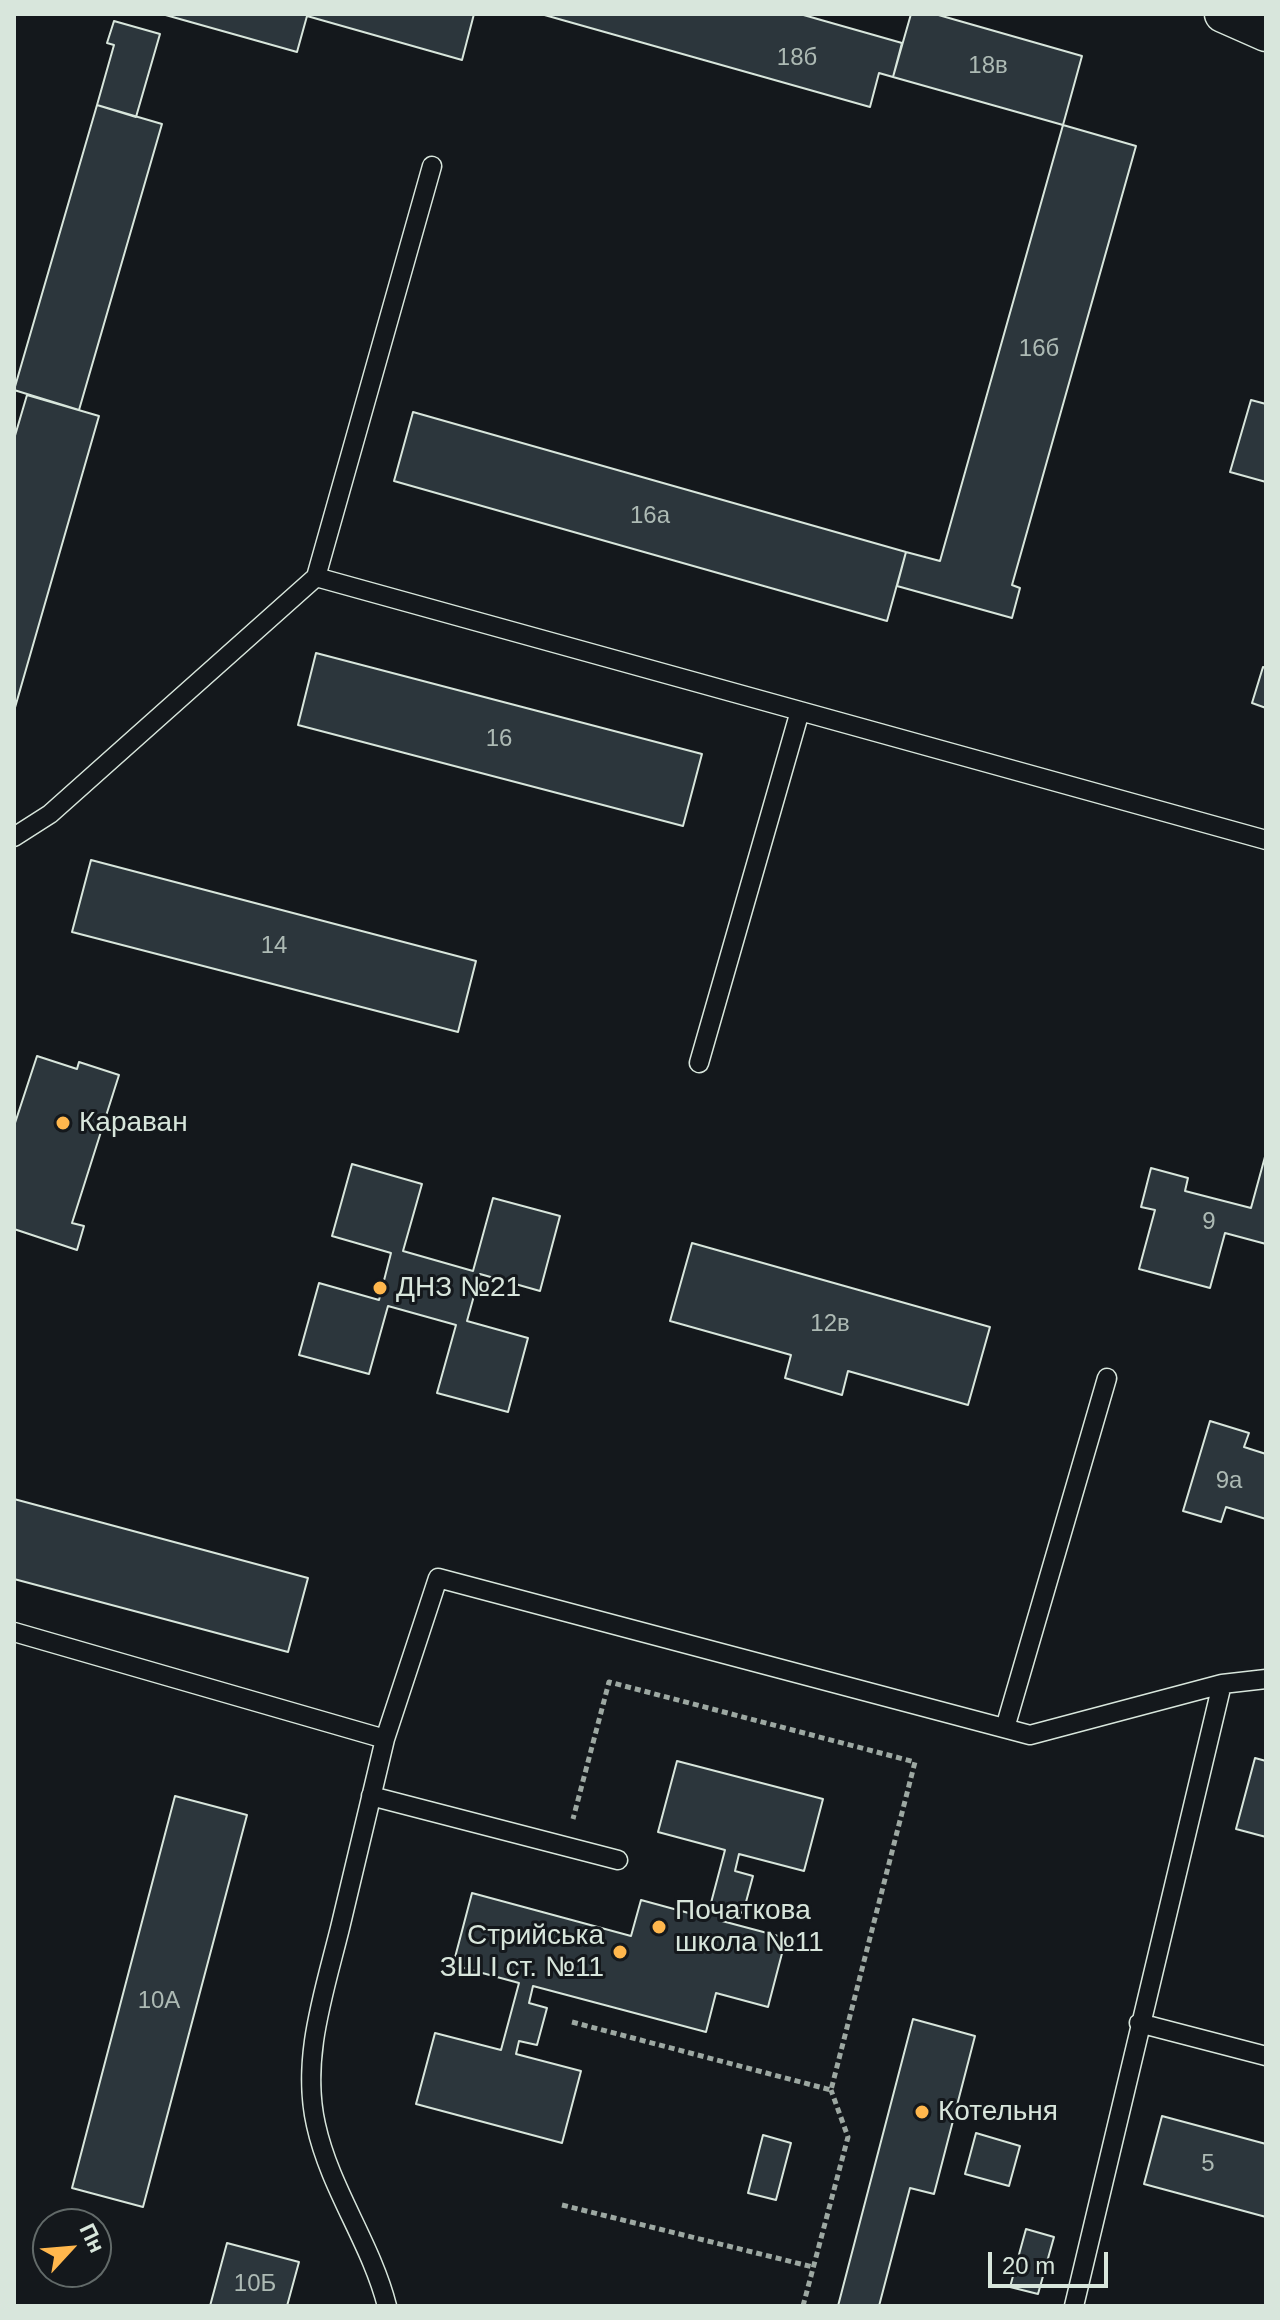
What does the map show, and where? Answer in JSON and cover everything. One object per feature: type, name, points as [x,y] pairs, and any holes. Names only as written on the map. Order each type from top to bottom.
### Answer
[{"type":"street","points":[[1223,14],[1266,33]]},
{"type":"lane","points":[[14,837],[50,814],[316,577],[432,166]]},
{"type":"lane","points":[[316,577],[1266,840]]},
{"type":"lane","points":[[699,1063],[800,711]]},
{"type":"lane","points":[[1005,1728],[1107,1378]]},
{"type":"lane","points":[[387,2306],[376,2267],[337,2188],[316,2129],[308,2087],[315,2030],[385,1739],[438,1578],[1030,1735],[1222,1684],[1266,1679]]},
{"type":"lane","points":[[14,1632],[385,1739]]},
{"type":"lane","points":[[1074,2306],[1222,1684]]},
{"type":"lane","points":[[371,1796],[618,1860]]},
{"type":"lane","points":[[1139,2023],[1266,2056]]},
{"type":"path","points":[[566,1847],[609,1682],[915,1762],[831,2090],[848,2137],[803,2306]]},
{"type":"path","points":[[572,2022],[831,2090]]},
{"type":"path","points":[[562,2205],[813,2267]]},
{"type":"building","points":[[162,14],[474,14],[462,60],[307,16],[297,52]]},
{"type":"building","points":[[541,14],[800,14],[902,43],[893,77],[879,73],[870,107]]},
{"type":"building","points":[[911,14],[935,14],[1082,56],[1063,125],[893,77]]},
{"type":"building","points":[[114,21],[160,34],[136,117],[97,105],[114,45],[107,43]]},
{"type":"building","points":[[97,105],[162,124],[79,410],[14,390]]},
{"type":"building","points":[[1063,125],[1136,146],[1012,585],[1020,588],[1012,618],[897,586],[906,552],[940,561]]},
{"type":"building","points":[[27,395],[99,416],[14,711],[14,439]]},
{"type":"building","points":[[1251,400],[1266,404],[1266,482],[1230,472]]},
{"type":"building","points":[[413,412],[906,552],[887,621],[394,481]]},
{"type":"building","points":[[316,653],[702,754],[683,826],[298,725]]},
{"type":"building","points":[[1263,667],[1266,668],[1266,708],[1252,703]]},
{"type":"building","points":[[91,860],[476,961],[458,1032],[72,932]]},
{"type":"building","points":[[37,1056],[77,1069],[79,1062],[119,1075],[72,1223],[84,1226],[77,1250],[14,1229],[14,1126]]},
{"type":"building","points":[[1266,1153],[1266,1244],[1225,1233],[1210,1288],[1139,1269],[1155,1210],[1141,1207],[1151,1168],[1188,1178],[1185,1191],[1251,1208]]},
{"type":"building","points":[[352,1164],[422,1184],[403,1251],[473,1271],[493,1198],[560,1216],[540,1291],[480,1274],[467,1321],[528,1338],[508,1412],[437,1393],[456,1325],[388,1306],[369,1374],[299,1355],[319,1283],[379,1300],[391,1253],[332,1236]]},
{"type":"building","points":[[692,1243],[990,1327],[968,1405],[848,1371],[842,1395],[785,1378],[791,1355],[670,1321]]},
{"type":"building","points":[[1210,1421],[1249,1433],[1244,1447],[1266,1454],[1266,1519],[1226,1507],[1221,1522],[1183,1511]]},
{"type":"building","points":[[14,1499],[308,1578],[288,1652],[14,1579]]},
{"type":"building","points":[[1255,1758],[1266,1761],[1266,1837],[1236,1829]]},
{"type":"building","name":"Стрийська ЗШ I ст. №11","points":[[677,1761],[823,1799],[804,1871],[739,1854],[735,1871],[753,1876],[743,1913],[725,1908],[722,1921],[786,1938],[768,2007],[716,1993],[706,2032],[533,1986],[529,2003],[547,2008],[537,2045],[519,2041],[516,2054],[581,2071],[562,2143],[416,2104],[435,2033],[501,2050],[519,1983],[453,1965],[472,1893],[631,1936],[641,1900],[707,1918],[725,1850],[658,1832]]},
{"type":"building","points":[[175,1796],[247,1815],[143,2207],[72,2188]]},
{"type":"building","name":"Котельня","points":[[913,2019],[975,2036],[934,2194],[910,2188],[879,2306],[838,2306]]},
{"type":"building","points":[[1162,2116],[1266,2144],[1266,2217],[1144,2184]]},
{"type":"building","points":[[976,2133],[1020,2146],[1009,2186],[965,2174]]},
{"type":"building","points":[[763,2135],[791,2143],[776,2200],[748,2193]]},
{"type":"building","points":[[1026,2229],[1054,2237],[1038,2294],[1010,2287]]},
{"type":"building","points":[[227,2243],[299,2262],[287,2306],[210,2306]]},
{"type":"place","name":"Караван","points":[[63,1123]]},
{"type":"place","name":"ДНЗ №21","points":[[380,1288]]},
{"type":"place","name":"Початкова школа №11","points":[[659,1927]]},
{"type":"place","name":"Стрийська ЗШ I ст. №11","points":[[620,1952]]},
{"type":"place","name":"Котельня","points":[[922,2112]]}]
